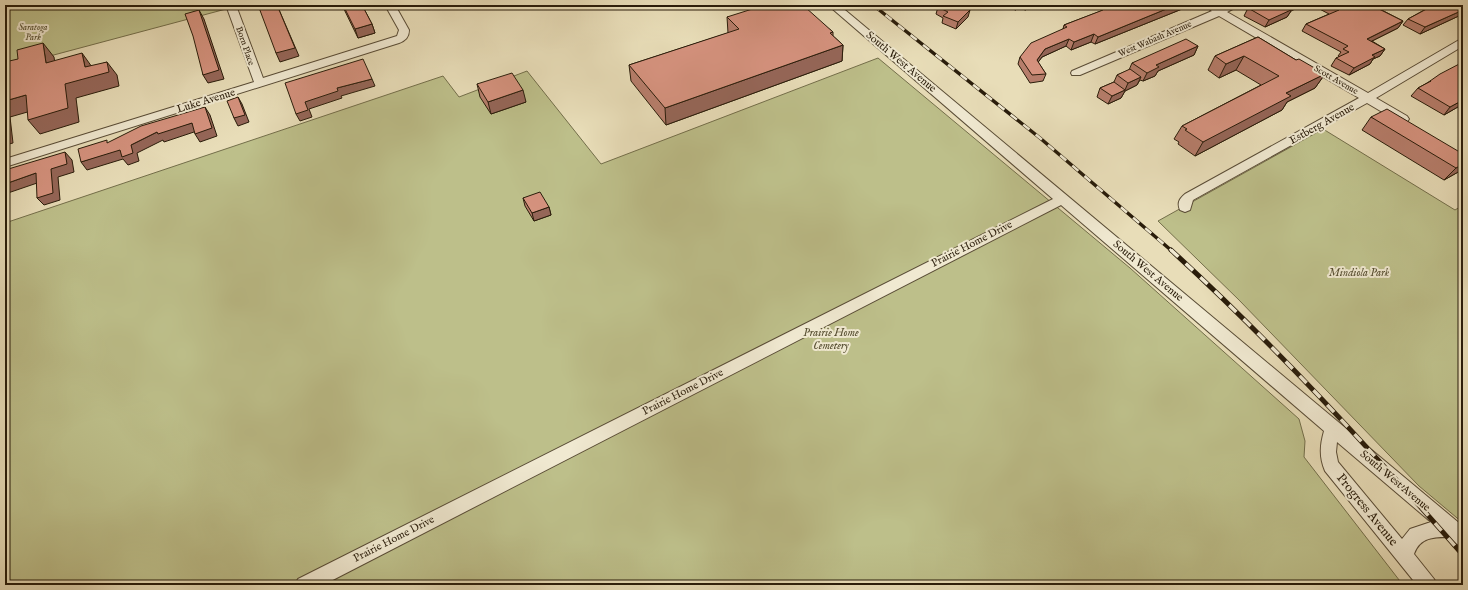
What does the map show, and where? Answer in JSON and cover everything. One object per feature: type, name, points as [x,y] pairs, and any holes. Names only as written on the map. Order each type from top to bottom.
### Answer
[{"type":"street","name":"Luke Avenue","points":[[5,163],[396,42],[404,34],[404,30],[390,5]]},
{"type":"street","name":"South West Avenue","points":[[833,5],[1458,534]]},
{"type":"street","name":"Scott Avenue","points":[[1208,5],[1415,126]]},
{"type":"street","name":"West Wabash Avenue","points":[[1076,73],[1235,5]]},
{"type":"street","name":"Born Place","points":[[232,8],[260,84]]},
{"type":"street","name":"Estberg Avenue","points":[[1185,207],[1185,201],[1189,197],[1368,98],[1463,42]]},
{"type":"street","name":"Prairie Home Drive","points":[[304,585],[1063,199]]},
{"type":"street","name":"Progress Avenue","points":[[1333,428],[1327,448],[1327,457],[1330,466],[1428,585]]},
{"type":"street","points":[[1404,556],[1410,542],[1414,537],[1425,530],[1458,534]]},
{"type":"green space","name":"Saratoga Park","points":[[5,5],[241,5],[5,68]]},
{"type":"green space","name":"Prairie Home Cemetery","points":[[878,58],[1130,268],[1299,419],[1305,441],[1304,457],[1403,585],[5,585],[5,223],[443,76],[459,97],[527,71],[601,164]]},
{"type":"green space","name":"Mindiola Park","points":[[1323,129],[1455,210],[1463,205],[1463,523],[1419,486],[1239,300],[1158,221]]},
{"type":"building","points":[[258,5],[277,5],[295,48],[276,53]]},
{"type":"building","points":[[343,5],[362,5],[372,24],[355,29]]},
{"type":"building","points":[[765,5],[798,5],[802,8],[805,7],[833,32],[830,33],[843,45],[665,108],[629,65],[739,29],[727,17]]},
{"type":"building","points":[[941,5],[960,5],[970,10],[958,22],[943,16],[948,12],[938,7]]},
{"type":"building","points":[[1112,5],[1176,5],[1098,37],[1094,34],[1074,42],[1069,39],[1045,49],[1037,60],[1046,74],[1032,75],[1020,57],[1031,43],[1067,27],[1064,25]]},
{"type":"building","points":[[1256,5],[1292,5],[1286,7],[1291,10],[1269,20],[1248,8]]},
{"type":"building","points":[[1329,5],[1371,5],[1403,21],[1367,39],[1385,49],[1372,55],[1375,57],[1354,68],[1336,58],[1349,52],[1343,49],[1348,46],[1306,24],[1339,10]]},
{"type":"building","points":[[1434,5],[1463,5],[1463,10],[1425,27],[1408,19]]},
{"type":"building","points":[[199,10],[219,70],[203,75],[193,36],[185,14]]},
{"type":"building","points":[[1258,37],[1296,60],[1299,59],[1325,74],[1286,93],[1291,96],[1203,142],[1185,130],[1187,129],[1182,126],[1279,76],[1244,56],[1226,64],[1215,56]]},
{"type":"building","points":[[1186,39],[1198,46],[1156,65],[1159,67],[1147,73],[1132,63]]},
{"type":"building","points":[[43,43],[46,63],[82,53],[85,67],[107,62],[109,72],[65,84],[68,108],[28,120],[26,95],[5,101],[5,62],[18,59],[17,50]]},
{"type":"building","points":[[363,59],[372,79],[337,88],[338,91],[305,102],[308,110],[296,114],[285,83]]},
{"type":"building","points":[[1463,62],[1463,100],[1450,107],[1418,88],[1440,74]]},
{"type":"building","points":[[1130,69],[1141,77],[1128,83],[1117,75]]},
{"type":"building","points":[[512,73],[523,90],[488,102],[477,84]]},
{"type":"building","points":[[1114,82],[1125,90],[1112,96],[1100,88]]},
{"type":"building","points":[[238,97],[245,115],[234,118],[227,101]]},
{"type":"building","points":[[205,107],[212,128],[195,134],[192,123],[158,134],[157,132],[131,145],[133,153],[122,157],[120,150],[81,162],[78,149],[107,140],[107,143],[141,126]]},
{"type":"building","points":[[1387,109],[1463,154],[1463,164],[1456,168],[1371,117]]},
{"type":"building","points":[[65,152],[67,164],[51,169],[53,193],[37,198],[36,173],[5,184],[5,170]]},
{"type":"building","points":[[540,192],[549,207],[532,213],[523,198]]},
{"type":"railway","points":[[873,5],[1040,138],[1172,251]]},
{"type":"railway","points":[[1171,250],[1285,360],[1393,476],[1463,555]]}]
